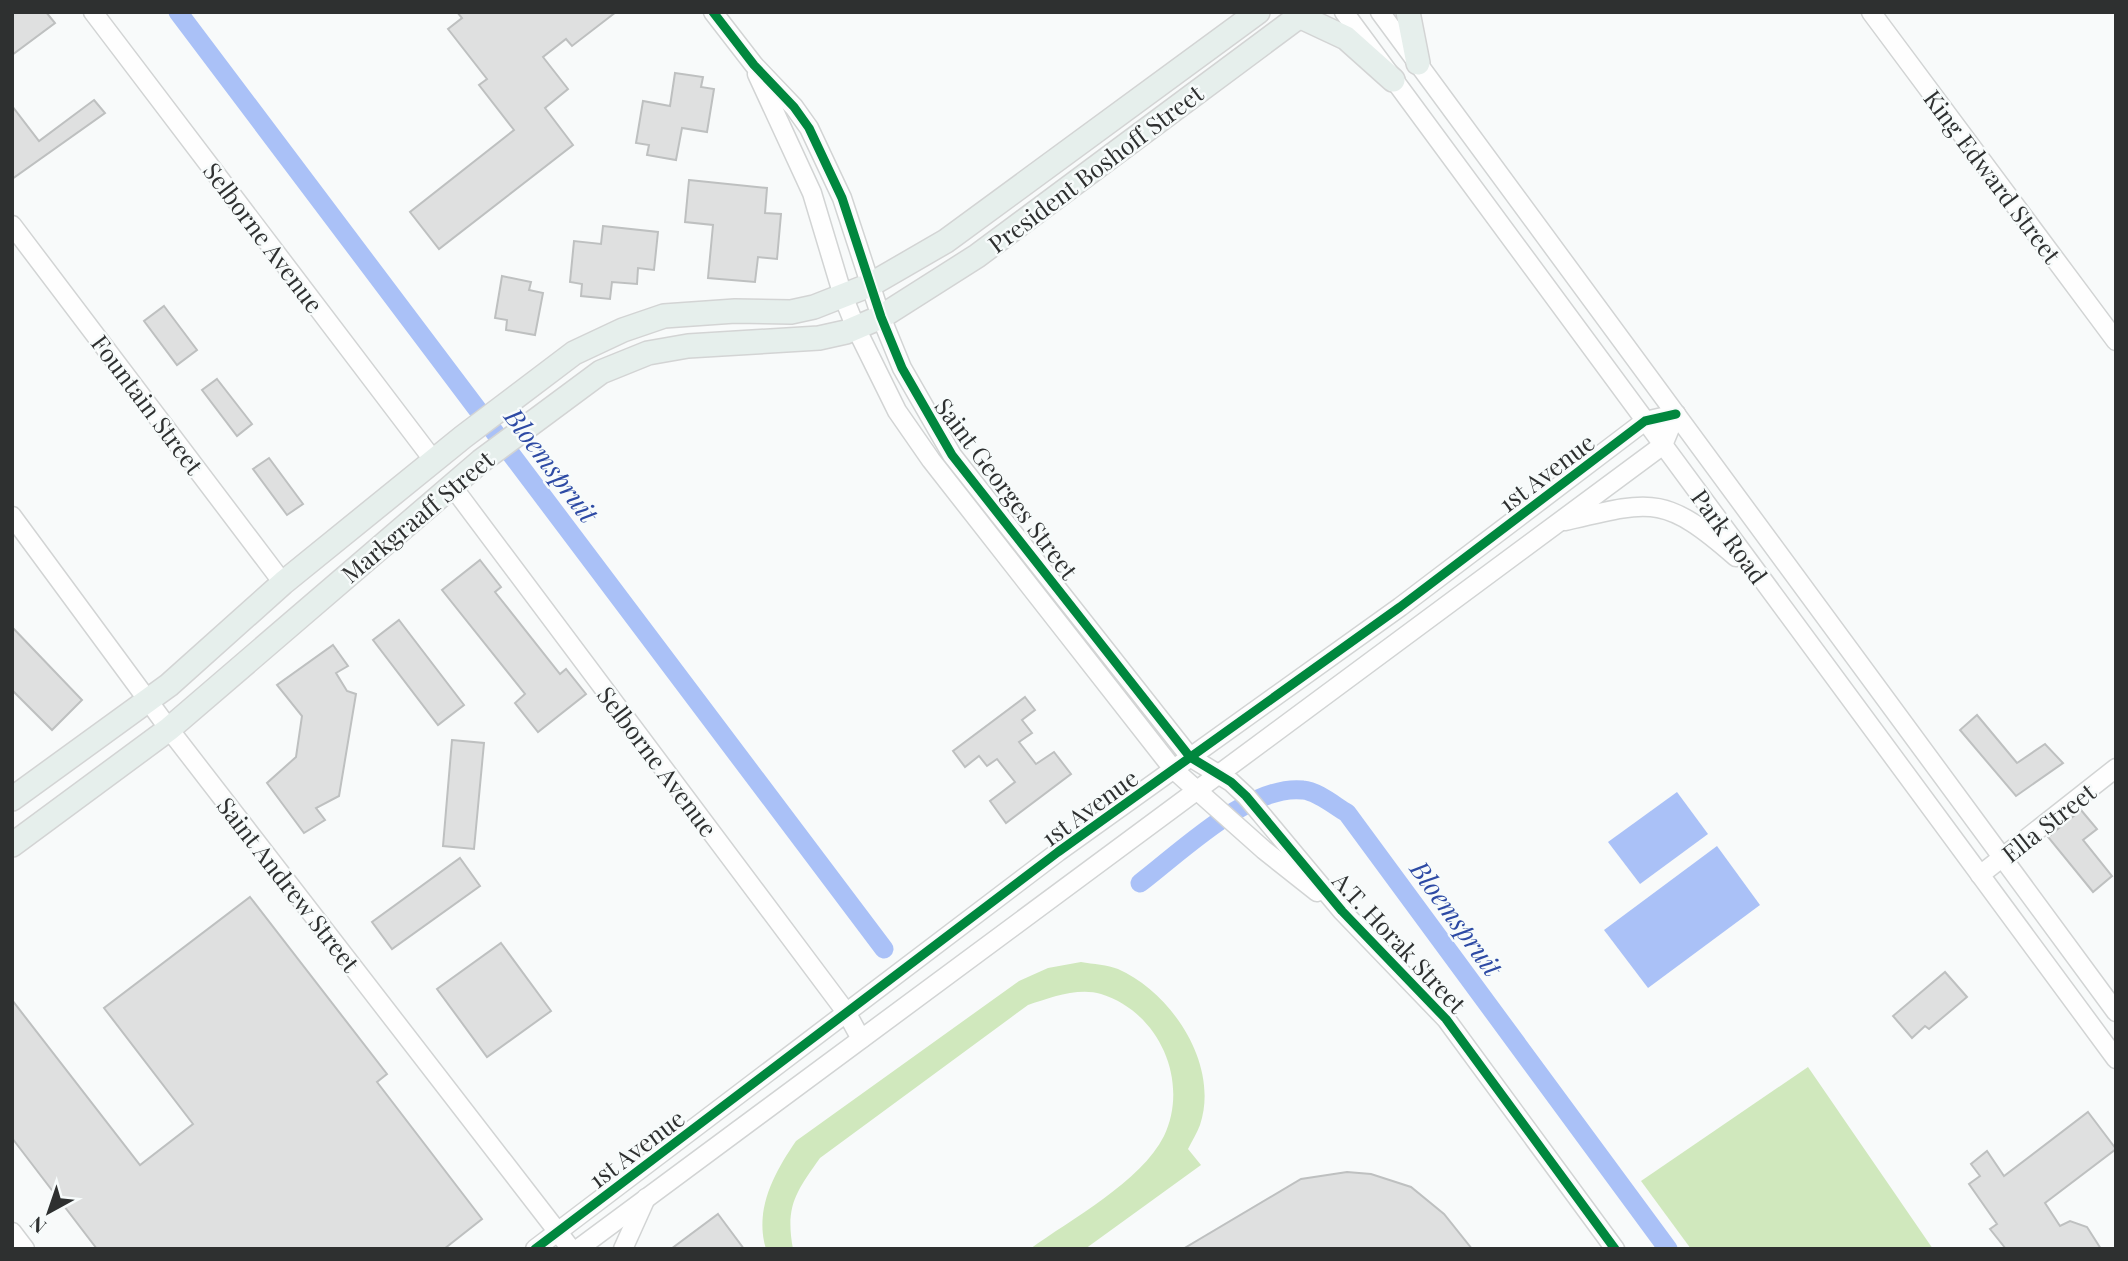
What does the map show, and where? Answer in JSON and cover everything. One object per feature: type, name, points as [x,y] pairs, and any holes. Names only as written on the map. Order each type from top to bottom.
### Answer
[{"type":"main road","name":"President Boshoff Street","points":[[870,285],[946,241],[1258,12]]},
{"type":"main road","points":[[1408,12],[1418,63]]},
{"type":"main road","name":"President Boshoff Street","points":[[881,317],[977,256],[1302,14]]},
{"type":"main road","points":[[1302,14],[1346,38],[1393,80]]},
{"type":"main road","name":"Markgraaff Street","points":[[12,799],[169,685],[283,583],[463,437],[574,353],[623,330],[664,316],[735,311],[791,313],[870,285]]},
{"type":"main road","name":"Markgraaff Street","points":[[12,845],[169,729],[481,461],[546,410],[601,372],[648,354],[688,346],[819,338],[856,328],[881,317]]},
{"type":"main road","points":[[283,583],[315,601]]},
{"type":"street","name":"Selborne Avenue","points":[[93,12],[434,461]]},
{"type":"street","name":"Saint Georges Street","points":[[713,12],[754,65],[794,107],[823,155],[842,198],[881,317],[918,400],[953,455],[1190,757],[1217,775]]},
{"type":"street","name":"Park Road","points":[[1343,12],[2116,1059]]},
{"type":"street","name":"Park Road","points":[[1380,12],[2116,1012]]},
{"type":"street","name":"King Edward Street","points":[[1871,12],[2116,341]]},
{"type":"street","name":"Saint Georges Street","points":[[754,65],[812,193],[843,296],[856,328],[897,411],[931,460],[1172,769],[1195,791]]},
{"type":"street","name":"Fountain Street","points":[[12,225],[283,583]]},
{"type":"street","name":"1st Avenue","points":[[535,1249],[846,1012],[1172,769],[1400,607],[1645,421],[1676,414]]},
{"type":"street","points":[[1663,445],[1676,414]]},
{"type":"street","name":"1st Avenue","points":[[578,1249],[1663,445]]},
{"type":"street","name":"Selborne Avenue","points":[[452,486],[846,1012],[861,1039]]},
{"type":"street","points":[[1558,523],[1638,505],[1657,507],[1680,514],[1706,531],[1762,580]]},
{"type":"street","name":"Saint Andrew Street","points":[[12,516],[169,729],[571,1249]]},
{"type":"street","name":"Ella Street","points":[[1980,875],[2116,768]]},
{"type":"street","name":"A.T. Horak Street","points":[[1217,775],[1246,796],[1342,911],[1446,1019],[1615,1249]]},
{"type":"street","name":"A.T. Horak Street","points":[[1195,791],[1342,911]]},
{"type":"street","points":[[623,1249],[646,1198]]},
{"type":"street","points":[[12,1232],[24,1249]]},
{"type":"green space","points":[[1081,962],[1118,969],[1138,980],[1173,1013],[1187,1034],[1203,1079],[1204,1102],[1200,1125],[1188,1149],[1201,1165],[1085,1249],[1030,1249],[1104,1198],[1139,1169],[1164,1136],[1171,1115],[1171,1072],[1164,1051],[1139,1016],[1121,1003],[1101,994],[1064,994],[1028,1005],[820,1158],[794,1200],[790,1221],[793,1249],[766,1249],[763,1234],[764,1206],[780,1166],[796,1141],[1019,981],[1048,968]]},
{"type":"green space","points":[[1808,1067],[1933,1249],[1691,1249],[1641,1181]]},
{"type":"water","points":[[1677,792],[1708,834],[1640,884],[1608,842]]},
{"type":"water","points":[[1717,846],[1760,905],[1648,988],[1604,930]]},
{"type":"building","points":[[12,12],[46,12],[55,23],[12,55]]},
{"type":"building","points":[[457,12],[616,12],[572,46],[566,39],[543,57],[568,89],[545,108],[573,145],[439,249],[410,212],[514,130],[479,85],[487,79],[448,29],[462,18]]},
{"type":"building","points":[[675,73],[703,77],[701,87],[714,89],[707,132],[682,128],[676,160],[647,155],[649,145],[636,143],[643,101],[670,106]]},
{"type":"building","points":[[94,100],[105,113],[12,179],[12,106],[39,141]]},
{"type":"building","points":[[689,180],[767,188],[765,213],[781,214],[777,259],[758,257],[755,282],[708,278],[713,225],[685,222]]},
{"type":"building","points":[[603,226],[658,232],[654,270],[638,268],[637,284],[612,282],[610,299],[581,296],[582,284],[570,282],[574,241],[601,244]]},
{"type":"building","points":[[502,276],[531,282],[529,290],[543,293],[535,335],[506,330],[507,320],[495,318]]},
{"type":"building","points":[[164,306],[197,350],[177,365],[144,321]]},
{"type":"building","points":[[217,379],[252,424],[237,436],[202,390]]},
{"type":"building","points":[[269,458],[303,504],[287,515],[253,469]]},
{"type":"building","points":[[480,560],[501,587],[495,592],[560,674],[566,669],[586,694],[538,732],[515,703],[525,694],[442,590]]},
{"type":"building","points":[[399,620],[464,705],[438,725],[373,640]]},
{"type":"building","points":[[12,627],[82,700],[52,730],[12,690]]},
{"type":"building","points":[[333,645],[348,666],[336,673],[347,691],[356,694],[339,796],[316,808],[325,820],[304,833],[267,783],[296,757],[302,716],[277,685]]},
{"type":"building","points":[[1025,697],[1035,710],[1022,720],[1032,733],[1019,742],[1036,764],[1054,752],[1071,774],[1006,823],[990,801],[1015,782],[997,759],[987,766],[979,756],[965,767],[953,751]]},
{"type":"building","points":[[1977,715],[2017,763],[2045,744],[2063,763],[2016,796],[1960,730]]},
{"type":"building","points":[[452,740],[484,743],[474,849],[443,846]]},
{"type":"building","points":[[2081,810],[2097,829],[2083,840],[2112,876],[2093,892],[2048,837]]},
{"type":"building","points":[[460,858],[480,886],[392,949],[372,922]]},
{"type":"building","points":[[250,897],[387,1074],[377,1082],[482,1219],[444,1249],[97,1249],[12,1138],[12,1000],[140,1165],[193,1124],[104,1008]]},
{"type":"building","points":[[501,943],[551,1011],[487,1057],[437,989]]},
{"type":"building","points":[[1945,972],[1967,997],[1929,1029],[1925,1026],[1912,1038],[1893,1016]]},
{"type":"building","points":[[2088,1112],[2116,1149],[2045,1203],[2060,1226],[2070,1221],[2087,1227],[2101,1249],[2006,1249],[1990,1229],[1997,1224],[1969,1184],[1980,1176],[1971,1164],[1987,1151],[2004,1176]]},
{"type":"building","points":[[1347,1172],[1371,1174],[1411,1187],[1444,1214],[1472,1249],[1183,1249],[1301,1179]]},
{"type":"building","points":[[718,1214],[744,1249],[671,1249]]},
{"type":"waterway","name":"Bloemspruit","points":[[178,12],[884,949]]},
{"type":"waterway","name":"Bloemspruit","points":[[1140,883],[1217,823],[1261,798],[1282,791],[1303,790],[1320,796],[1347,813],[1668,1249]]},
{"type":"cycle path","points":[[713,12],[754,65],[794,107],[809,128],[842,198],[881,317],[902,368],[952,455],[1190,757],[1231,782],[1246,796],[1342,911],[1446,1019],[1615,1249]]},
{"type":"cycle path","points":[[535,1249],[1058,852],[1400,607],[1645,421],[1676,414]]}]
